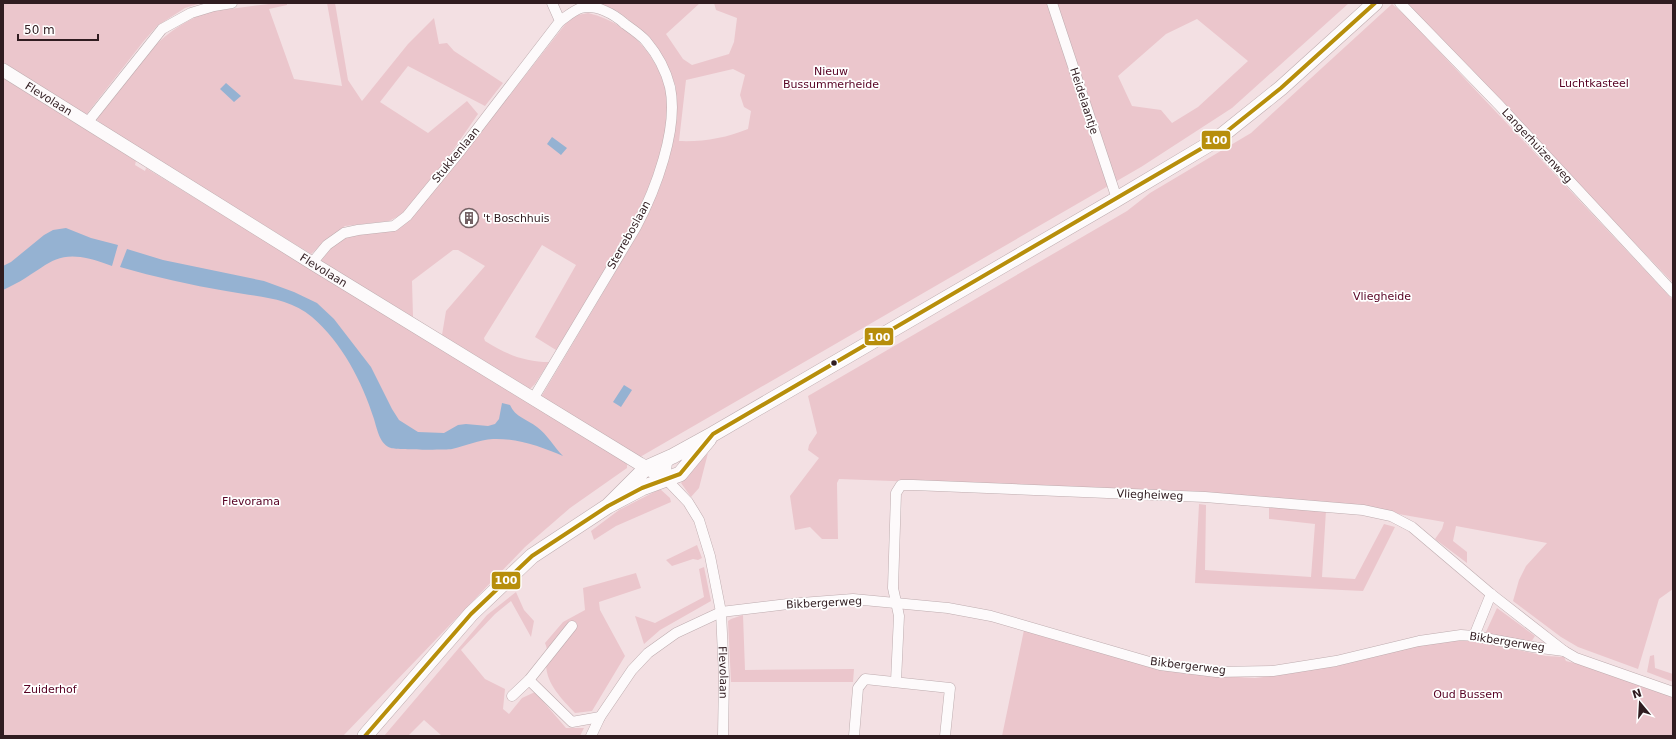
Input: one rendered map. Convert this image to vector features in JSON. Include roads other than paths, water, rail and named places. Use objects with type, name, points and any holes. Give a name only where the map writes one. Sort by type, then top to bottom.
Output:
[{"type":"main road","points":[[608,506],[646,468],[673,456],[713,434],[1216,140],[1281,88],[1375,3]]},
{"type":"main road","points":[[365,736],[488,596],[532,556],[608,506],[642,488],[680,474],[713,434]]},
{"type":"street","points":[[88,123],[162,30],[191,13],[214,6],[232,3]]},
{"type":"street","points":[[552,3],[560,21]]},
{"type":"street","name":"Heidelaantje","points":[[1052,3],[1117,199]]},
{"type":"street","name":"Langerhuizenweg","points":[[1400,3],[1499,105],[1673,292]]},
{"type":"street","name":"Sterreboslaan","points":[[533,399],[636,227],[649,202],[668,144],[672,107],[670,88],[664,69],[646,41],[616,16],[594,8],[580,8],[560,21]]},
{"type":"street","name":"Stukkenlaan","points":[[312,263],[326,245],[344,233],[394,226],[407,216],[461,150],[560,21]]},
{"type":"street","name":"Flevolaan","points":[[3,70],[312,263],[666,479],[688,502],[699,520],[710,556],[721,612],[724,676],[723,736]]},
{"type":"street","points":[[666,479],[667,463],[673,456]]},
{"type":"street","points":[[642,488],[646,468]]},
{"type":"street","name":"Vliegheiweg","points":[[896,604],[893,588],[896,493],[901,485],[1205,497],[1362,510],[1392,516],[1412,526],[1491,594],[1564,651]]},
{"type":"street","points":[[1474,636],[1491,594]]},
{"type":"street","name":"Bikbergerweg","points":[[591,736],[600,718],[632,670],[648,653],[676,633],[721,612],[788,604],[853,599],[948,608],[991,616],[1160,665],[1216,672],[1273,671],[1336,661],[1420,641],[1474,636],[1564,651],[1576,658],[1673,692]]},
{"type":"street","points":[[896,604],[899,616],[896,681]]},
{"type":"street","points":[[512,696],[529,680],[572,626]]},
{"type":"street","points":[[854,736],[858,688],[865,679],[896,681],[950,688],[945,736]]},
{"type":"street","points":[[529,680],[572,722],[600,718]]},
{"type":"water","points":[[226,83],[241,96],[234,102],[220,89]]},
{"type":"water","points":[[552,137],[567,148],[561,155],[547,144]]},
{"type":"water","points":[[66,228],[91,238],[118,245],[112,266],[92,259],[64,257],[43,266],[19,282],[3,290],[3,266],[11,262],[44,235],[53,230]]},
{"type":"water","points":[[127,249],[163,260],[264,281],[294,292],[317,303],[334,319],[371,367],[399,420],[418,432],[444,433],[458,425],[466,424],[488,426],[495,424],[499,419],[502,403],[510,405],[518,415],[541,430],[563,456],[529,444],[502,439],[483,441],[452,449],[422,450],[391,448],[384,444],[380,436],[369,405],[350,364],[333,339],[312,317],[292,305],[271,298],[186,283],[120,267]]},
{"type":"water","points":[[624,385],[632,390],[621,407],[613,402]]},
{"type":"place","name":"'t Boschhuis","points":[[469,218]]},
{"type":"park label","name":"Nieuw Bussummerheide","points":[[831,77]]},
{"type":"park label","name":"Luchtkasteel","points":[[1594,83]]},
{"type":"park label","name":"Vliegheide","points":[[1382,296]]},
{"type":"park label","name":"Flevorama","points":[[251,501]]},
{"type":"park label","name":"Zuiderhof","points":[[50,689]]},
{"type":"park label","name":"Oud Bussem","points":[[1468,694]]}]
